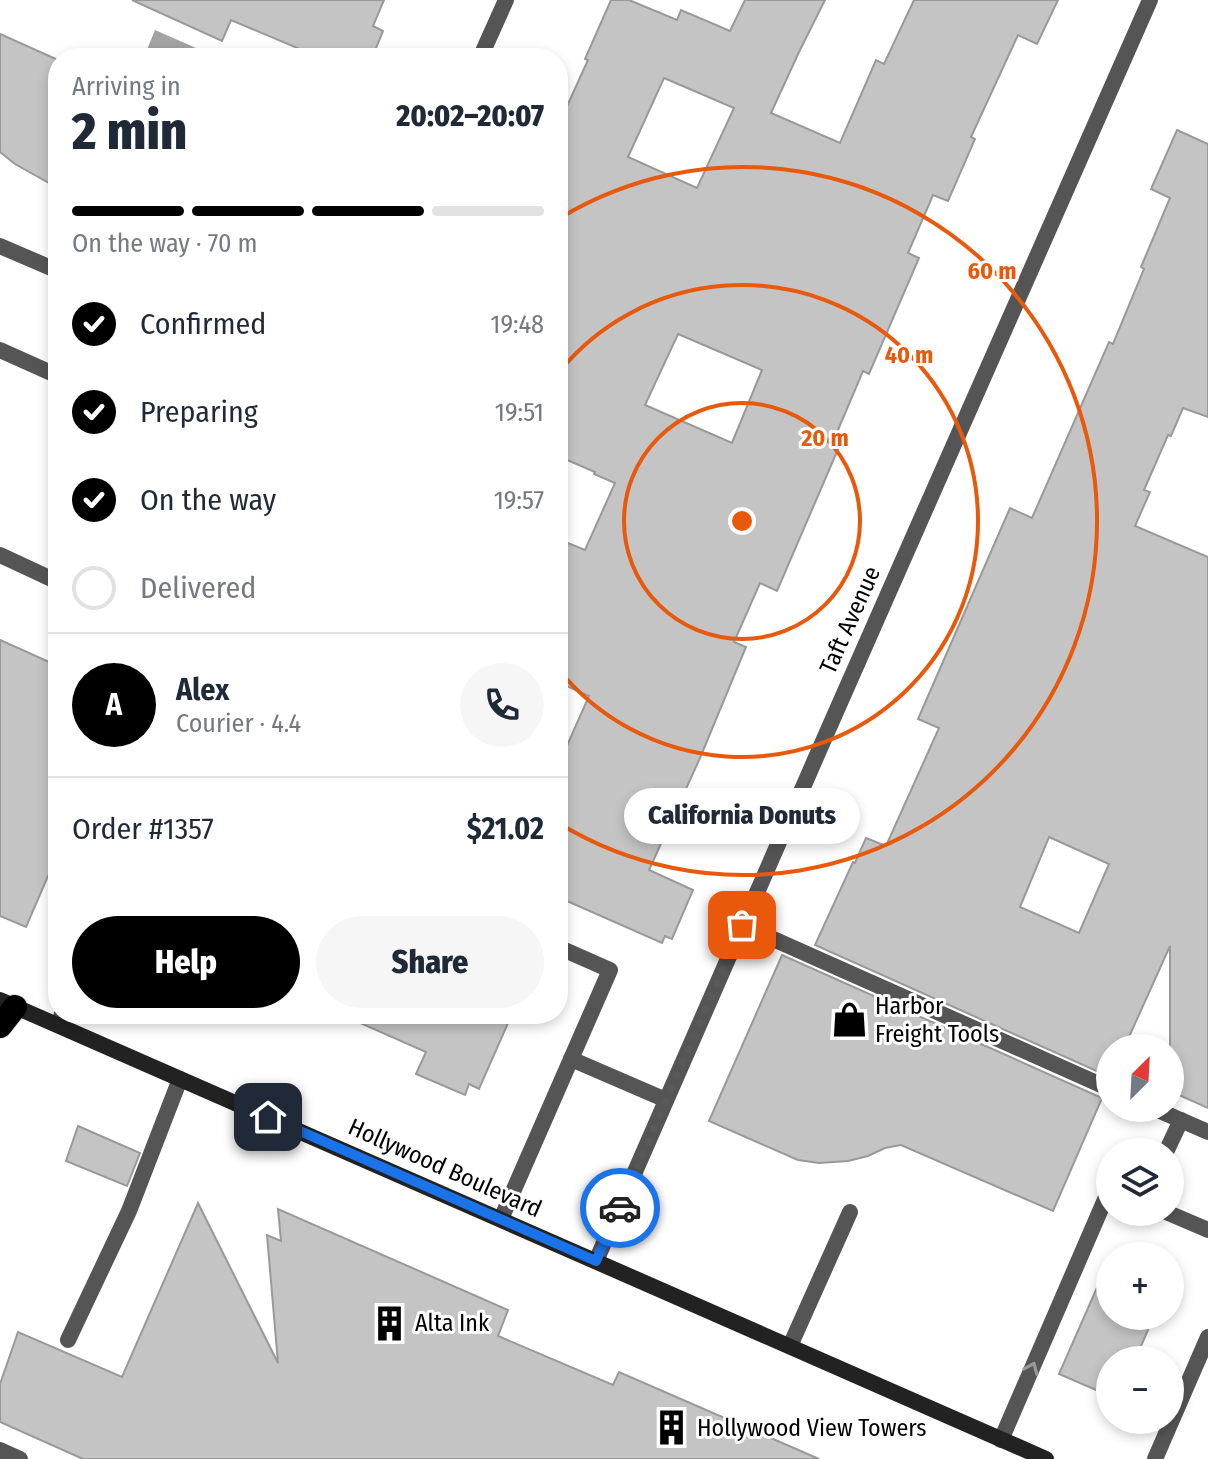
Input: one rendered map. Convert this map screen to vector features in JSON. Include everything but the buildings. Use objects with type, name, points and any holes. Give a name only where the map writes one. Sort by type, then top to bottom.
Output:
[{"type":"highway","points":[[0,1026],[7,1004]]},
{"type":"main road","name":"Hollywood Boulevard","points":[[7,1004],[48,1016]]},
{"type":"main road","name":"Hollywood Boulevard","points":[[68,1024],[180,1079],[1046,1459]]},
{"type":"street","points":[[484,48],[506,0]]},
{"type":"street","name":"Taft Avenue","points":[[596,1261],[1150,0]]},
{"type":"street","points":[[0,246],[48,267]]},
{"type":"street","points":[[0,350],[48,372]]},
{"type":"street","points":[[0,555],[48,577]]},
{"type":"street","points":[[742,925],[1096,1083]]},
{"type":"street","points":[[501,1219],[610,970],[568,951]]},
{"type":"street","points":[[571,1059],[666,1100]]},
{"type":"street","points":[[68,1340],[129,1211],[180,1079]]},
{"type":"street","points":[[1184,1121],[1208,1132]]},
{"type":"street","points":[[790,1346],[850,1212]]},
{"type":"street","points":[[1001,1440],[1096,1220]]},
{"type":"street","points":[[1184,1220],[1208,1230]]},
{"type":"street","points":[[1155,1459],[1208,1337]]},
{"type":"street","points":[[0,1450],[20,1459]]},
{"type":"shaded area","points":[[155,30],[196,48],[148,48]]},
{"type":"way so far","points":[[620,1208],[742,925]]},
{"type":"place","name":"California Donuts","points":[[742,925]]},
{"type":"place","name":"Harbor Freight Tools","points":[[849,1020]]},
{"type":"place","name":"Alta Ink","points":[[389,1323]]},
{"type":"place","name":"Hollywood View Towers","points":[[671,1428]]},
{"type":"route","points":[[268,1117],[596,1261],[620,1208]]}]
